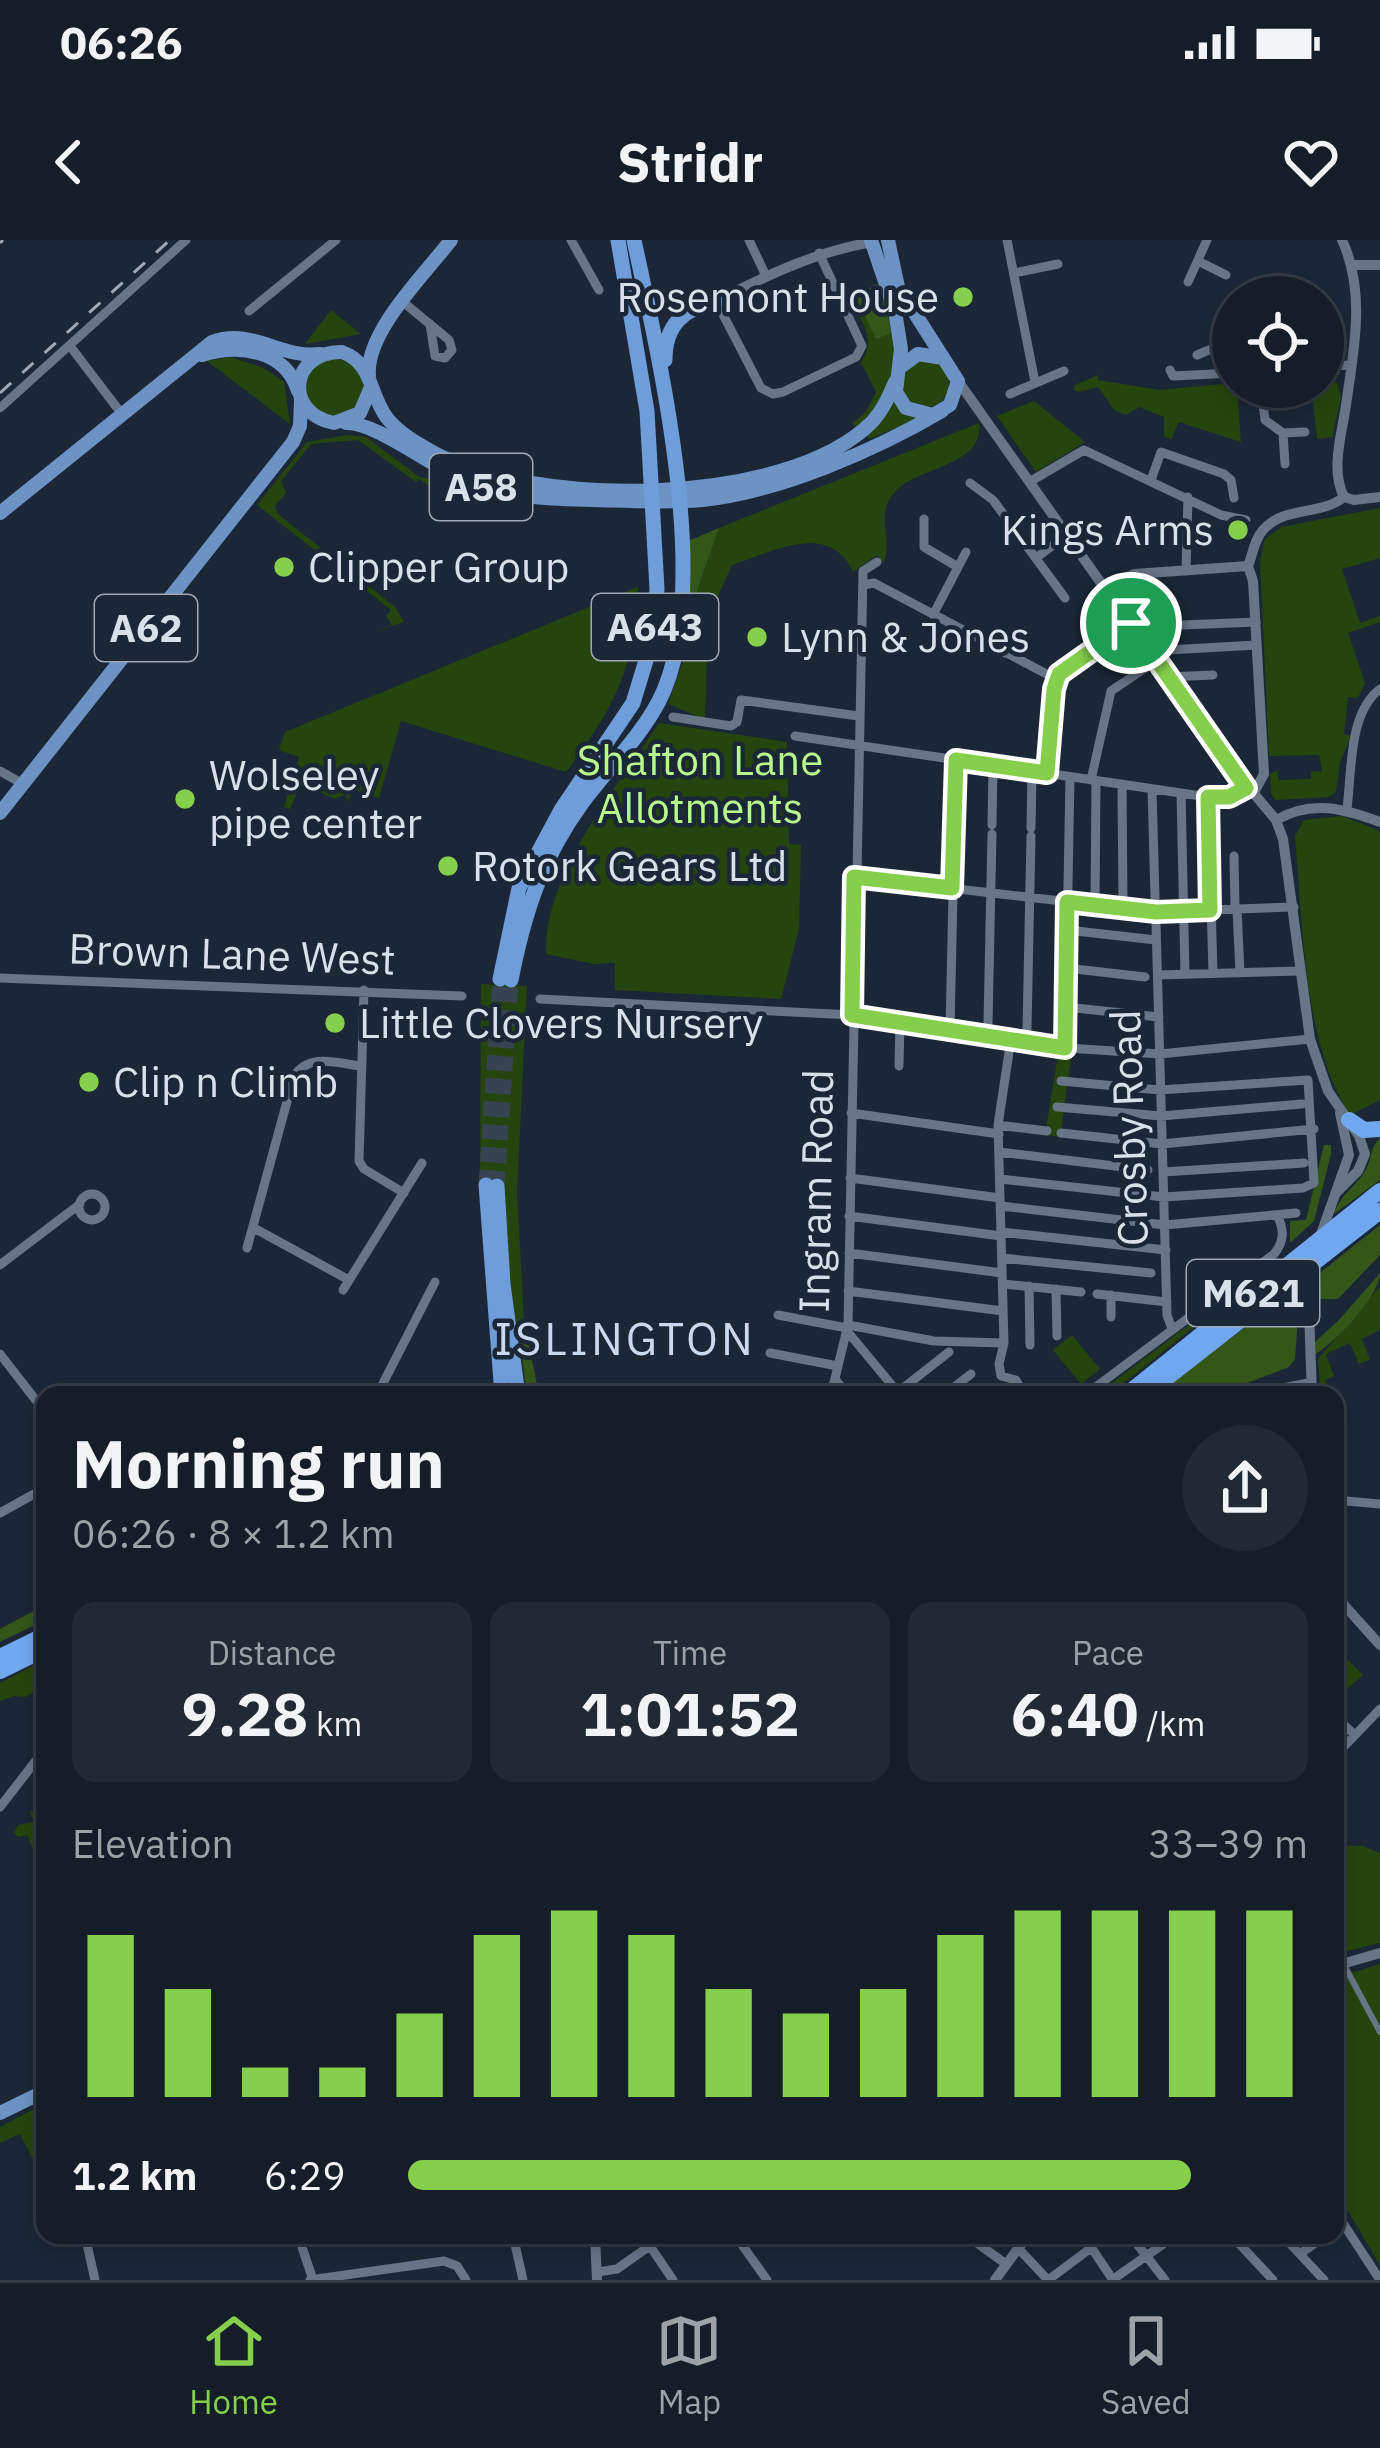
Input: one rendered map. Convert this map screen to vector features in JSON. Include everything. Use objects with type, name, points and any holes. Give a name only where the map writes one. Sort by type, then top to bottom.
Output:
[{"type":"highway","name":"A643","points":[[615,240],[646,411],[657,589],[654,634],[633,703],[561,810],[519,888],[506,980],[540,874],[580,805],[656,708],[671,672],[683,614],[669,429],[634,240]]},
{"type":"highway","points":[[669,429],[665,352],[669,334],[686,311],[716,301]]},
{"type":"highway","points":[[1344,1114],[1364,1130],[1380,1131]]},
{"type":"highway","points":[[1364,1147],[1380,1131]]},
{"type":"highway","points":[[501,1386],[492,1186],[517,1386]]},
{"type":"highway","name":"M621","points":[[1137,1386],[1380,1191]]},
{"type":"highway","name":"M621","points":[[1156,1386],[1380,1211]]},
{"type":"highway","points":[[492,1386],[496,1342]]},
{"type":"highway","points":[[0,1657],[36,1639]]},
{"type":"highway","points":[[0,1671],[36,1653]]},
{"type":"main road","points":[[338,423],[360,413],[370,382],[370,352],[381,330],[452,240]]},
{"type":"main road","points":[[0,513],[212,342],[237,336],[261,340],[291,354],[329,353],[359,361],[382,411],[398,430],[461,466],[548,487],[636,495],[762,488],[914,428],[946,408],[958,381],[898,287],[877,241]]},
{"type":"main road","points":[[877,241],[901,349],[900,401],[914,413],[933,415],[946,408]]},
{"type":"main road","points":[[301,398],[302,374],[308,364],[366,341],[381,330]]},
{"type":"main road","name":"A58","points":[[191,358],[228,348],[254,352],[282,365],[318,419],[369,426],[430,465],[482,488],[545,499],[636,495]]},
{"type":"main road","points":[[701,494],[787,468],[842,444],[874,420],[897,375],[918,354],[945,359]]},
{"type":"main road","name":"A62","points":[[0,813],[293,442],[300,426],[301,398]]},
{"type":"main road","name":"A62","points":[[293,442],[314,429],[338,423]]},
{"type":"main road","points":[[0,2113],[36,2095]]},
{"type":"street","points":[[0,408],[186,240]]},
{"type":"street","points":[[249,310],[336,240]]},
{"type":"street","points":[[571,240],[599,290]]},
{"type":"street","points":[[749,240],[766,276]]},
{"type":"street","points":[[1007,240],[1036,382]]},
{"type":"street","points":[[1189,282],[1208,240]]},
{"type":"street","points":[[1342,240],[1354,266],[1358,297],[1338,452],[1339,487],[1344,497],[1354,500],[1380,497]]},
{"type":"street","points":[[819,253],[862,346],[856,356],[783,392],[766,393],[716,301],[819,253],[877,241]]},
{"type":"street","points":[[1200,262],[1226,275]]},
{"type":"street","points":[[1014,273],[1058,264]]},
{"type":"street","points":[[1354,266],[1380,265]]},
{"type":"street","points":[[403,302],[430,324]]},
{"type":"street","points":[[70,346],[121,413]]},
{"type":"street","points":[[1197,355],[1212,349]]},
{"type":"street","points":[[1344,365],[1350,365]]},
{"type":"street","points":[[1171,370],[1173,376],[1212,374]]},
{"type":"street","points":[[1010,394],[1064,371]]},
{"type":"street","points":[[958,381],[1249,791],[1276,820],[1287,853],[1310,1039],[1322,1078],[1364,1147],[1363,1165],[1335,1194]]},
{"type":"street","points":[[946,408],[975,405]]},
{"type":"street","points":[[1264,408],[1265,420],[1283,434],[1305,432]]},
{"type":"street","points":[[1283,434],[1285,464]]},
{"type":"street","points":[[1150,481],[1162,447],[1224,474],[1231,480],[1234,498]]},
{"type":"street","points":[[1031,482],[1084,450],[1221,515],[1246,520]]},
{"type":"street","points":[[970,483],[993,500],[1065,598]]},
{"type":"street","points":[[1186,571],[1188,497]]},
{"type":"street","points":[[795,736],[1208,797],[1249,791],[1264,774],[1253,581],[1248,566],[1258,537],[1271,521],[1332,506],[1344,497]]},
{"type":"street","points":[[986,513],[993,500]]},
{"type":"street","points":[[924,519],[924,548],[958,567]]},
{"type":"street","points":[[1036,557],[1068,534]]},
{"type":"street","points":[[933,615],[966,552]]},
{"type":"street","name":"Ingram Road","points":[[833,1386],[847,1328],[863,572],[877,562]]},
{"type":"street","points":[[1106,588],[1134,574],[1248,566]]},
{"type":"street","points":[[863,585],[874,583],[1056,680]]},
{"type":"street","points":[[1047,773],[1056,680],[1064,668],[1132,625],[1256,622]]},
{"type":"street","points":[[1005,653],[1016,632]]},
{"type":"street","points":[[1095,905],[1094,780],[1108,697],[1153,656],[1257,645]]},
{"type":"street","points":[[1168,677],[1213,674]]},
{"type":"street","points":[[1347,808],[1348,766],[1362,709],[1380,689]]},
{"type":"street","points":[[673,717],[731,726],[738,718],[741,700],[859,716]]},
{"type":"street","points":[[950,1029],[956,760]]},
{"type":"street","points":[[988,1023],[994,765]]},
{"type":"street","points":[[0,771],[23,784]]},
{"type":"street","points":[[1027,1029],[1031,771]]},
{"type":"street","points":[[1065,1048],[1070,777]]},
{"type":"street","points":[[1122,784],[1123,908]]},
{"type":"street","points":[[1152,789],[1156,898]]},
{"type":"street","points":[[1181,793],[1185,974]]},
{"type":"street","points":[[1208,797],[1213,973]]},
{"type":"street","points":[[1276,820],[1297,812],[1347,808],[1380,823]]},
{"type":"street","points":[[1234,856],[1240,973]]},
{"type":"street","points":[[854,877],[1123,908],[1294,907]]},
{"type":"street","name":"Crosby Road","points":[[1156,925],[1167,1302],[1172,1329]]},
{"type":"street","points":[[1067,930],[1156,940]]},
{"type":"street","points":[[1066,968],[1145,977]]},
{"type":"street","points":[[1158,975],[1301,971]]},
{"type":"street","name":"Brown Lane West","points":[[0,978],[462,996]]},
{"type":"street","points":[[364,990],[359,1161],[364,1169],[404,1192]]},
{"type":"street","points":[[540,999],[852,1015],[1065,1048],[1160,1054],[1310,1039]]},
{"type":"street","points":[[1066,1006],[1159,1017]]},
{"type":"street","points":[[899,1066],[904,1043],[900,1022]]},
{"type":"street","points":[[1001,1386],[999,1129],[1011,1039]]},
{"type":"street","points":[[248,1248],[299,1068],[317,1060],[361,1066]]},
{"type":"street","points":[[1000,1179],[1164,1197],[1303,1188],[1315,1183],[1308,1080],[1160,1090],[1061,1081]]},
{"type":"street","points":[[1057,1107],[1161,1117],[1302,1104]]},
{"type":"street","points":[[851,1113],[1047,1131]]},
{"type":"street","points":[[1344,1114],[1347,1167]]},
{"type":"street","points":[[1061,1133],[1162,1144],[1314,1129]]},
{"type":"street","points":[[1311,1386],[1311,1293],[1324,1224],[1347,1167],[1364,1147]]},
{"type":"street","points":[[999,1152],[1148,1170]]},
{"type":"street","points":[[254,1228],[346,1285],[422,1163]]},
{"type":"street","points":[[1163,1172],[1304,1163]]},
{"type":"street","points":[[850,1178],[1165,1225],[1296,1213]]},
{"type":"street","points":[[0,1265],[80,1204]]},
{"type":"street","points":[[1097,1386],[1274,1254],[1283,1229],[1276,1214]]},
{"type":"street","points":[[849,1216],[1166,1250]]},
{"type":"street","points":[[849,1253],[1081,1292]]},
{"type":"street","points":[[1002,1258],[1150,1274]]},
{"type":"street","points":[[381,1386],[435,1282]]},
{"type":"street","points":[[1029,1286],[1030,1345]]},
{"type":"street","points":[[1056,1289],[1057,1336]]},
{"type":"street","points":[[848,1292],[1004,1311]]},
{"type":"street","points":[[1097,1294],[1167,1302]]},
{"type":"street","points":[[1111,1295],[1111,1317]]},
{"type":"street","points":[[778,1315],[1003,1348]]},
{"type":"street","points":[[847,1328],[893,1386]]},
{"type":"street","points":[[909,1386],[949,1352]]},
{"type":"street","points":[[770,1353],[838,1366]]},
{"type":"street","points":[[0,1354],[36,1400]]},
{"type":"street","points":[[956,1386],[971,1374]]},
{"type":"street","points":[[1001,1376],[1016,1380],[1019,1386]]},
{"type":"street","points":[[835,1379],[841,1386]]},
{"type":"street","points":[[0,1514],[36,1493]]},
{"type":"street","points":[[1344,1501],[1380,1504]]},
{"type":"street","points":[[1344,1605],[1380,1645]]},
{"type":"street","points":[[1344,1746],[1380,1709]]},
{"type":"street","points":[[1344,1725],[1355,1735]]},
{"type":"street","points":[[0,1807],[36,1761]]},
{"type":"street","points":[[1344,1963],[1380,1953]]},
{"type":"street","points":[[1344,1972],[1380,2032]]},
{"type":"street","points":[[1344,2234],[1380,2280]]},
{"type":"street","points":[[87,2244],[95,2280]]},
{"type":"street","points":[[301,2244],[311,2280],[359,2277],[444,2261],[457,2266],[466,2280]]},
{"type":"street","points":[[514,2244],[523,2280]]},
{"type":"street","points":[[595,2244],[597,2276],[617,2270],[653,2244]]},
{"type":"street","points":[[741,2244],[767,2280]]},
{"type":"street","points":[[978,2244],[1006,2264]]},
{"type":"street","points":[[995,2280],[1021,2244]]},
{"type":"street","points":[[1089,2244],[1112,2280],[1163,2244]]},
{"type":"street","points":[[1135,2244],[1165,2280]]},
{"type":"street","points":[[1239,2244],[1273,2280]]},
{"type":"street","points":[[1291,2244],[1324,2280]]},
{"type":"street","points":[[1300,2254],[1314,2244]]},
{"type":"street","points":[[650,2246],[673,2280]]},
{"type":"street","points":[[1018,2248],[1048,2280],[1091,2248]]},
{"type":"green space","points":[[877,284],[891,333],[876,339],[855,296]]},
{"type":"green space","points":[[855,296],[876,338],[891,333],[896,358],[888,385],[856,428],[852,423],[865,413],[876,392],[861,362],[868,338],[849,299]]},
{"type":"green space","points":[[331,310],[361,334],[305,344]]},
{"type":"green space","points":[[230,357],[264,368],[284,382],[290,424],[207,361]]},
{"type":"green space","points":[[335,359],[355,368],[364,388],[355,408],[335,417],[315,408],[306,388],[315,368]]},
{"type":"green space","points":[[926,361],[942,368],[949,384],[942,400],[926,407],[910,400],[903,384],[910,368]]},
{"type":"green space","points":[[1098,375],[1098,380],[1159,390],[1212,385],[1212,408],[1239,408],[1241,442],[1179,422],[1171,439],[1164,436],[1164,417],[1139,407],[1126,415],[1114,410],[1098,387],[1079,392],[1075,385]]},
{"type":"green space","points":[[895,398],[917,419],[869,439],[865,434]]},
{"type":"green space","points":[[1034,401],[1085,442],[1036,472],[997,416]]},
{"type":"green space","points":[[1314,408],[1339,408],[1332,437],[1317,439]]},
{"type":"green space","points":[[979,423],[972,448],[906,483],[889,500],[883,563],[877,555],[853,572],[830,547],[799,544],[732,565],[708,618],[705,719],[668,704],[682,664],[693,603],[719,528]]},
{"type":"green space","points":[[366,437],[418,476],[452,486],[458,497],[454,515],[443,519],[454,501],[452,489],[416,482],[358,440],[311,444],[281,481],[286,493],[275,506],[278,514],[395,607],[404,622],[373,632],[392,625],[386,616],[391,610],[257,505],[307,442]]},
{"type":"green space","points":[[1380,508],[1380,558],[1342,569],[1360,623],[1380,616],[1380,622],[1348,633],[1365,683],[1358,698],[1348,697],[1344,734],[1351,736],[1340,762],[1336,792],[1329,797],[1275,800],[1270,774],[1277,770],[1279,780],[1311,779],[1311,772],[1322,771],[1319,755],[1269,756],[1260,560],[1265,539],[1281,527]]},
{"type":"green space","points":[[719,528],[693,603],[689,603],[686,542]]},
{"type":"green space","points":[[638,587],[632,642],[619,686],[566,772],[401,721],[379,798],[353,790],[347,802],[346,794],[335,799],[301,784],[290,809],[284,807],[299,757],[279,750],[285,732]]},
{"type":"green space","name":"Shafton Lane Allotments","points":[[659,723],[787,742],[789,844],[801,845],[799,929],[781,999],[615,990],[615,963],[594,964],[546,954],[549,923],[570,862]]},
{"type":"green space","points":[[1342,816],[1380,831],[1380,1100],[1350,1115],[1334,1086],[1314,1018],[1295,836],[1304,820]]},
{"type":"green space","points":[[481,984],[527,986],[517,1192],[524,1320],[519,1322],[526,1386],[508,1268],[504,1187],[481,1183]]},
{"type":"green space","points":[[1059,1049],[1072,1051],[1060,1137],[1045,1135]]},
{"type":"green space","points":[[1380,1138],[1380,1180],[1334,1214],[1365,1172]]},
{"type":"green space","points":[[1324,1145],[1331,1145],[1331,1154],[1314,1221],[1290,1243],[1290,1221],[1306,1220]]},
{"type":"green space","points":[[1380,1225],[1380,1255],[1338,1299],[1319,1299],[1321,1272]]},
{"type":"green space","points":[[1380,1273],[1354,1318],[1314,1355],[1314,1343]]},
{"type":"green space","points":[[1380,1286],[1380,1330],[1362,1339],[1370,1360],[1359,1364],[1350,1343],[1326,1354],[1334,1376],[1325,1380],[1328,1386],[1320,1386],[1318,1359]]},
{"type":"green space","points":[[1300,1287],[1295,1359],[1289,1367],[1239,1386],[1166,1386]]},
{"type":"green space","points":[[1227,1296],[1120,1386],[1108,1386]]},
{"type":"green space","points":[[524,1320],[537,1386],[526,1386],[519,1321]]},
{"type":"green space","points":[[1072,1335],[1100,1369],[1081,1384],[1053,1350]]},
{"type":"green space","points":[[36,1610],[36,1624],[0,1642],[0,1629]]},
{"type":"green space","points":[[1344,1656],[1363,1675],[1348,1688],[1344,1685]]},
{"type":"green space","points":[[36,1664],[36,1691],[25,1697],[0,1701],[0,1683]]},
{"type":"green space","points":[[36,1810],[36,1856],[27,1835],[14,1833],[18,1825],[34,1822],[30,1812]]},
{"type":"green space","points":[[1344,1845],[1380,1853],[1380,1943],[1344,1952]]},
{"type":"green space","points":[[1380,1964],[1380,2265],[1344,2204],[1344,1975]]},
{"type":"green space","points":[[36,2111],[36,2165],[20,2134],[0,2143],[0,2127]]},
{"type":"tunnel","points":[[486,1185],[500,979]]},
{"type":"tunnel","points":[[497,1186],[511,980]]},
{"type":"railway","points":[[0,243],[3,240]]},
{"type":"railway","points":[[0,393],[170,240]]},
{"type":"place","name":"Rosemont House","points":[[963,297]]},
{"type":"place","name":"Kings Arms","points":[[1238,530]]},
{"type":"place","name":"Clipper Group","points":[[284,567]]},
{"type":"place","name":"Lynn & Jones","points":[[757,637]]},
{"type":"place","name":"Wolseley pipe center","points":[[185,799]]},
{"type":"place","name":"Rotork Gears Ltd","points":[[448,866]]},
{"type":"place","name":"Little Clovers Nursery","points":[[335,1023]]},
{"type":"place","name":"Clip n Climb","points":[[89,1082]]},
{"type":"district","name":"ISLINGTON","points":[[625,1339]]},
{"type":"route","points":[[1131,623],[1246,788],[1229,797],[1208,797],[1210,910],[1156,912],[1067,902],[1065,1048],[852,1015],[854,877],[952,888],[956,760],[1047,773],[1059,674],[1131,623]]}]
